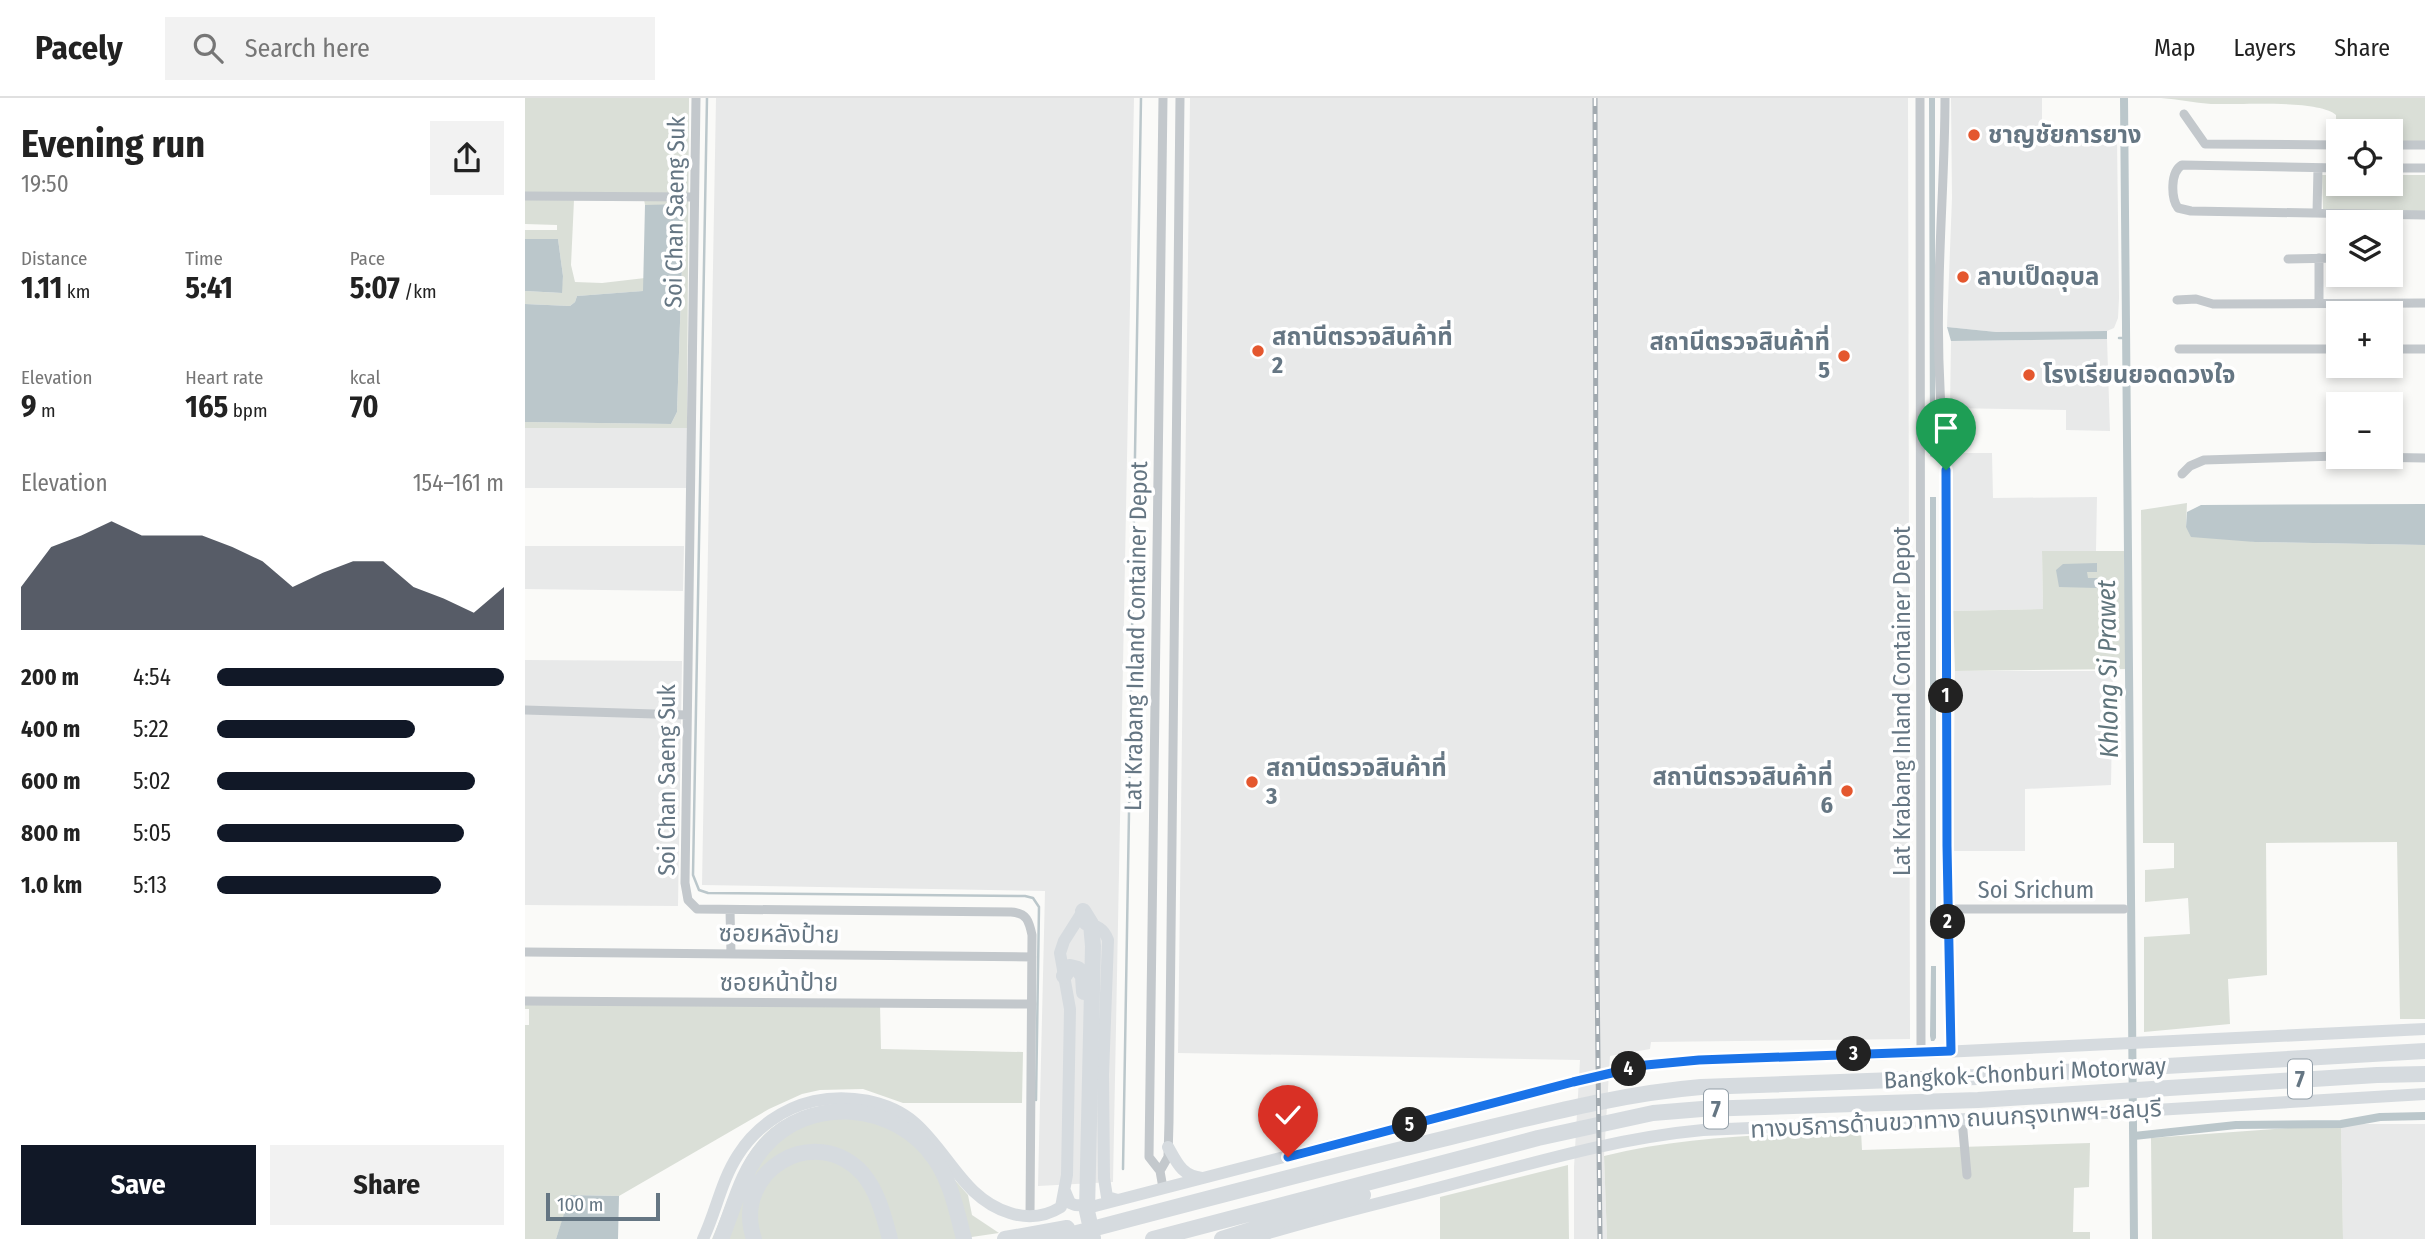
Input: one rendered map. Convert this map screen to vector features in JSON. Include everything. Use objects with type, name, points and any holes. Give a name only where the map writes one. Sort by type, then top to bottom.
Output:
[{"type":"highway","points":[[1087,918],[1093,946],[1087,1211],[1094,1239]]},
{"type":"highway","points":[[1064,976],[1070,967],[1078,969],[1083,976],[1084,987],[1077,1221],[1073,1239]]},
{"type":"highway","name":"Bangkok-Chonburi Motorway","points":[[1054,1239],[1333,1166],[1650,1091],[1898,1081],[2425,1051]]},
{"type":"highway","name":"Bangkok-Chonburi Motorway","points":[[1153,1239],[1538,1138],[1653,1113],[2085,1093],[2377,1074],[2425,1074]]},
{"type":"highway","points":[[721,1239],[747,1174],[770,1141],[785,1128],[806,1118],[831,1112],[853,1111],[880,1117],[903,1127],[928,1149],[941,1168],[964,1239]]},
{"type":"highway","points":[[754,1239],[750,1225],[751,1206],[760,1180],[782,1160],[793,1155],[814,1152],[835,1156],[861,1172],[876,1196],[890,1239]]},
{"type":"highway","points":[[1222,1239],[1422,1178],[1488,1152]]},
{"type":"highway","points":[[1005,1239],[1070,1228],[1333,1166]]},
{"type":"highway","points":[[1185,1239],[1213,1223]]},
{"type":"main road","points":[[703,1239],[727,1176],[751,1138],[781,1114],[805,1104],[831,1098],[871,1102],[906,1117],[926,1135],[977,1195],[1003,1211],[1030,1217],[1052,1213],[1061,1207],[1067,1175],[1070,1009],[1060,953],[1073,926],[1087,918],[1105,932],[1108,940],[1103,1074],[1105,1190],[1109,1198],[1122,1200]]},
{"type":"main road","points":[[1065,1191],[1069,1203],[1095,1206],[1646,1065],[1699,1060],[1921,1053],[2425,1028]]},
{"type":"main road","name":"ทางบริการด้านขวาทาง ถนนกรุงเทพฯ-ชลบุรี","points":[[1249,1239],[1371,1204],[1611,1142],[1655,1134],[1830,1125],[1962,1125],[2088,1114],[2425,1094]]},
{"type":"main road","points":[[1168,1147],[1182,1170],[1194,1177],[1207,1178]]},
{"type":"street","name":"Soi Chan Saeng Suk","points":[[695,98],[685,883],[688,900],[697,909],[1017,912],[1024,915],[1030,923],[1032,957],[1030,1217]]},
{"type":"street","name":"Lat Krabang Inland Container Depot","points":[[1163,98],[1149,1157],[1160,1171],[1163,1188]]},
{"type":"street","name":"Lat Krabang Inland Container Depot","points":[[1160,1171],[1168,1157],[1180,98]]},
{"type":"street","name":"Lat Krabang Inland Container Depot","points":[[1920,98],[1921,1053]]},
{"type":"street","name":"Lat Krabang Inland Container Depot","points":[[1945,98],[1945,171],[1938,302],[1940,412],[1946,470],[1951,1051]]},
{"type":"street","points":[[2184,114],[2205,144],[2326,145]]},
{"type":"street","points":[[2403,145],[2425,145]]},
{"type":"street","points":[[2326,168],[2182,165],[2174,175],[2174,203],[2185,211],[2425,215]]},
{"type":"street","points":[[2317,213],[2318,168]]},
{"type":"street","points":[[2403,168],[2425,168]]},
{"type":"street","points":[[525,196],[694,197]]},
{"type":"street","points":[[2288,258],[2326,258]]},
{"type":"street","points":[[2319,258],[2319,303]]},
{"type":"street","points":[[2176,300],[2196,299],[2213,304],[2425,303]]},
{"type":"street","points":[[2179,349],[2326,349]]},
{"type":"street","points":[[2403,349],[2425,349]]},
{"type":"street","points":[[2182,474],[2190,466],[2204,460],[2326,456]]},
{"type":"street","points":[[2403,458],[2425,458]]},
{"type":"street","points":[[525,710],[687,715]]},
{"type":"street","points":[[1154,764],[1173,763]]},
{"type":"street","name":"Soi Srichum","points":[[1948,909],[2124,909]]},
{"type":"street","points":[[730,910],[731,953]]},
{"type":"street","points":[[1151,935],[1171,935]]},
{"type":"street","name":"ซอยหลังป้าย","points":[[525,952],[1032,957]]},
{"type":"street","name":"ซอยหน้าป้าย","points":[[525,1000],[1032,1003]]},
{"type":"street","points":[[1962,1125],[1967,1175]]},
{"type":"shaded area","points":[[525,98],[689,98],[687,428],[525,428],[525,422],[671,424],[677,412],[684,205],[645,205],[644,199],[574,200],[571,265],[575,282],[602,283],[645,278],[644,291],[577,296],[570,306],[525,304],[525,291],[561,293],[563,276],[558,239],[525,239],[525,230],[557,230],[557,225],[525,224]]},
{"type":"shaded area","points":[[716,98],[1134,98],[1113,1182],[1038,1186],[1045,891],[702,885]]},
{"type":"shaded area","points":[[1190,98],[1908,98],[1910,1039],[1651,1042],[1650,1049],[1610,1056],[1604,1156],[1607,1239],[1574,1239],[1574,1167],[1580,1060],[1178,1053]]},
{"type":"shaded area","points":[[1929,98],[1935,98],[1935,459],[1930,456]]},
{"type":"shaded area","points":[[1951,98],[2042,98],[2042,140],[2117,139],[2119,298],[2118,318],[2114,328],[2107,331],[1996,332],[1947,327],[1952,198]]},
{"type":"shaded area","points":[[2161,98],[2425,98],[2425,141],[2403,141],[2403,119],[2336,119],[2336,115],[2327,110],[2296,105],[2211,104]]},
{"type":"shaded area","points":[[2322,175],[2326,175],[2326,196],[2403,196],[2403,175],[2425,175],[2425,212],[2323,209]]},
{"type":"shaded area","points":[[684,204],[677,412],[671,424],[525,422],[525,304],[570,306],[577,296],[643,291],[645,205]]},
{"type":"shaded area","points":[[525,239],[558,239],[563,276],[562,293],[525,291]]},
{"type":"shaded area","points":[[1947,327],[1996,332],[2107,331],[2107,339],[1951,341]]},
{"type":"shaded area","name":"โรงเรียนยอดดวงใจ","points":[[2107,339],[2110,431],[2066,430],[2066,410],[1950,408],[1951,341]]},
{"type":"shaded area","points":[[525,428],[687,428],[688,488],[525,488]]},
{"type":"shaded area","points":[[1950,453],[1992,453],[1993,498],[2097,497],[2096,551],[2042,552],[2043,609],[1953,611]]},
{"type":"shaded area","points":[[1930,497],[1936,497],[1935,925],[1930,921]]},
{"type":"shaded area","points":[[2187,503],[2186,527],[2255,542],[2425,545],[2425,1019],[2400,1019],[2397,842],[2266,843],[2267,975],[2228,979],[2230,1024],[2144,1032],[2144,937],[2190,934],[2188,898],[2145,902],[2145,870],[2174,868],[2174,843],[2143,843],[2141,510]]},
{"type":"shaded area","points":[[2425,504],[2425,545],[2255,542],[2191,537],[2186,527],[2187,512],[2201,505]]},
{"type":"shaded area","points":[[525,546],[684,546],[683,591],[525,589]]},
{"type":"shaded area","points":[[2042,551],[2124,551],[2127,669],[1955,671],[1953,611],[2043,609]]},
{"type":"shaded area","points":[[2097,563],[2097,572],[2087,572],[2088,578],[2097,578],[2097,588],[2059,587],[2056,570],[2063,564]]},
{"type":"shaded area","points":[[525,660],[682,661],[678,906],[525,905]]},
{"type":"shaded area","points":[[1955,671],[2113,671],[2111,785],[2025,789],[2025,851],[1953,851]]},
{"type":"shaded area","points":[[1931,966],[1936,966],[1934,1041],[1931,1041],[1930,1036]]},
{"type":"shaded area","points":[[525,1001],[880,1004],[881,1049],[1023,1052],[1022,1103],[903,1103],[863,1089],[820,1090],[802,1094],[769,1109],[619,1196],[571,1195],[556,1239],[525,1239],[525,1025],[529,1025],[529,1009],[525,1009]]},
{"type":"shaded area","points":[[826,1105],[866,1105],[954,1179],[968,1195],[972,1215],[999,1233],[958,1239],[712,1239],[739,1172],[762,1137],[778,1124],[799,1113]]},
{"type":"shaded area","points":[[2341,1124],[2425,1124],[2425,1239],[2343,1239]]},
{"type":"shaded area","points":[[2341,1124],[2343,1239],[2152,1239],[2151,1138]]},
{"type":"shaded area","points":[[1861,1131],[1862,1150],[2090,1143],[2089,1187],[2074,1188],[2073,1232],[2090,1232],[2090,1239],[1607,1239],[1604,1156],[1700,1140]]},
{"type":"shaded area","points":[[1568,1165],[1569,1239],[1440,1239],[1440,1197]]},
{"type":"shaded area","points":[[570,1195],[619,1196],[618,1239],[556,1239]]},
{"type":"waterway","points":[[707,98],[693,875],[699,890],[708,893],[1033,898],[1039,907],[1036,1100]]},
{"type":"waterway","points":[[1123,1169],[1141,98]]},
{"type":"waterway","name":"Khlong Si Prawet","points":[[2124,98],[2134,1239]]},
{"type":"waterway","name":"Khlong Si Prawet","points":[[2119,338],[2127,338]]},
{"type":"waterway","points":[[2134,1136],[2236,1125],[2341,1124],[2380,1117],[2425,1116]]},
{"type":"railway","points":[[1595,98],[1600,1239]]},
{"type":"place","name":"ชาญชัยการยาง","points":[[1974,135]]},
{"type":"place","name":"ลาบเป็ดอุบล","points":[[1963,277]]},
{"type":"place","name":"สถานีตรวจสินค้าที่ 2","points":[[1258,351]]},
{"type":"place","name":"สถานีตรวจสินค้าที่ 5","points":[[1844,356]]},
{"type":"place","name":"โรงเรียนยอดดวงใจ","points":[[2029,375]]},
{"type":"place","name":"สถานีตรวจสินค้าที่ 3","points":[[1252,782]]},
{"type":"place","name":"สถานีตรวจสินค้าที่ 6","points":[[1847,791]]},
{"type":"route","points":[[1288,1157],[1646,1065],[1699,1060],[1951,1051],[1947,846],[1946,470]]}]
